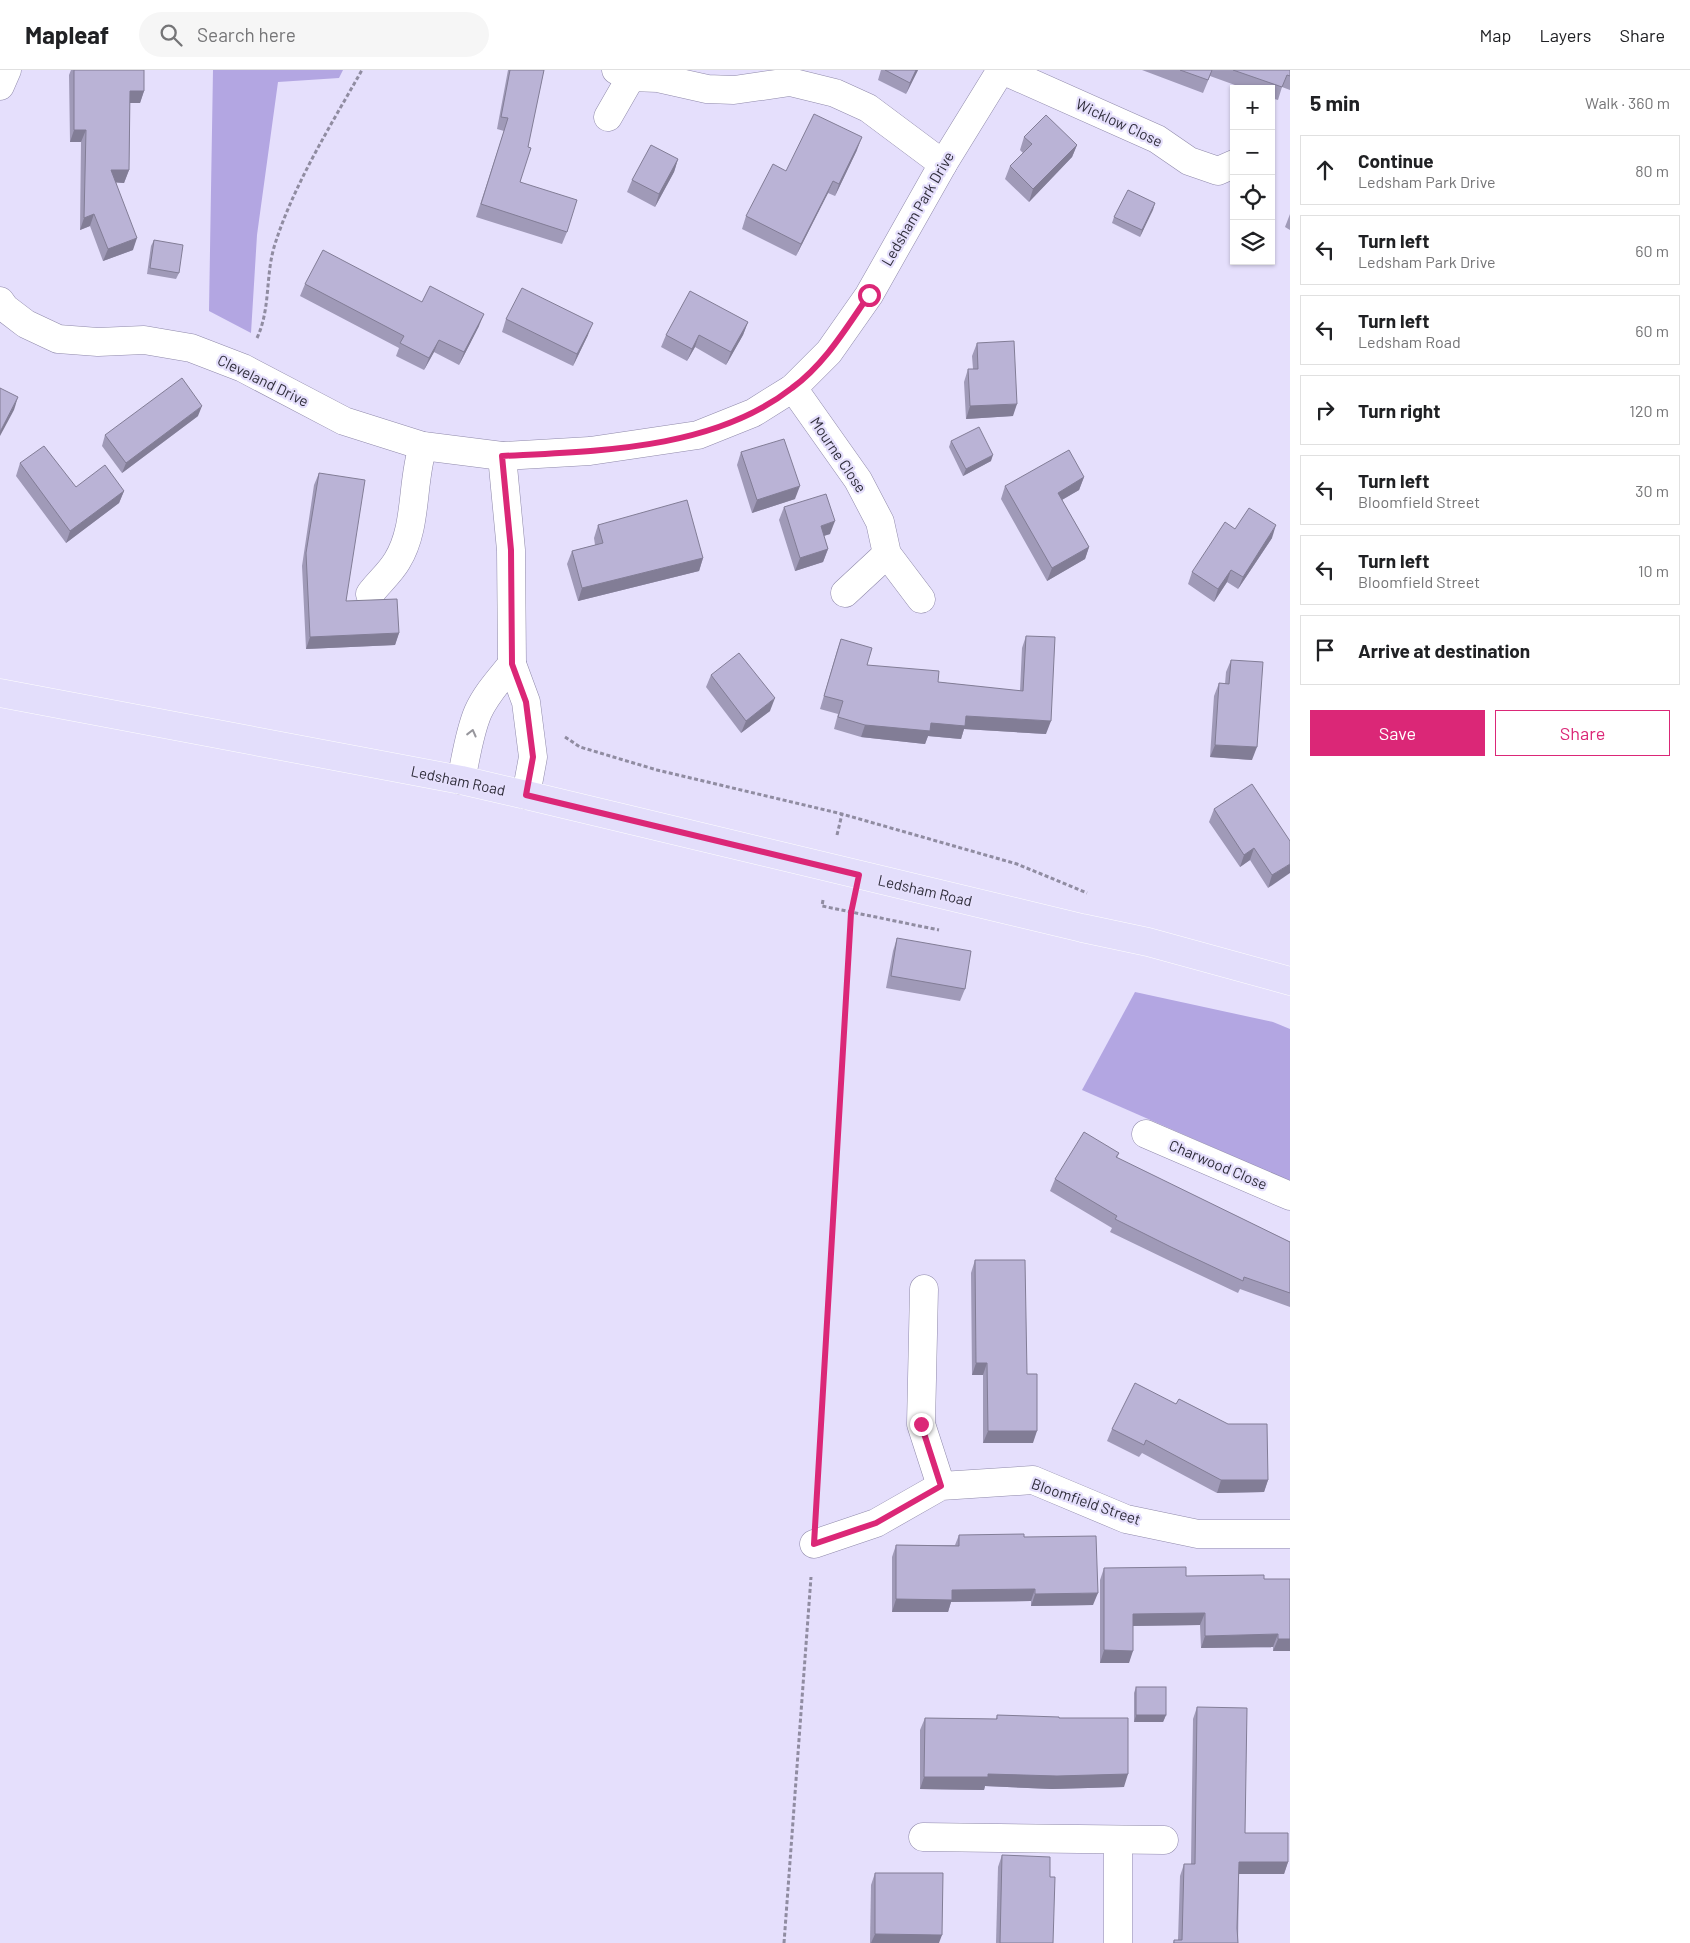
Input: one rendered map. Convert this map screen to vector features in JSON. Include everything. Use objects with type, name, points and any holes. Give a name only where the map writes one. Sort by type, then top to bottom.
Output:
[{"type":"main road","name":"Ledsham Road","points":[[0,693],[461,780],[1148,942],[1290,980]]},
{"type":"street","points":[[0,86],[6,70]]},
{"type":"street","name":"Wicklow Close","points":[[1002,70],[1157,139],[1189,161],[1218,171],[1230,166]]},
{"type":"street","name":"Ledsham Park Drive","points":[[502,456],[590,451],[698,435],[753,413],[793,388],[829,352],[869,295],[943,164],[1002,70]]},
{"type":"street","points":[[608,117],[623,74],[658,78],[707,89],[734,90],[790,82],[835,94],[868,108],[943,164]]},
{"type":"street","name":"Cleveland Drive","points":[[2,307],[26,324],[58,339],[98,342],[144,340],[191,348],[243,368],[344,421],[423,446],[502,456]]},
{"type":"street","name":"Mourne Close","points":[[793,388],[858,480],[880,522],[887,554],[921,599]]},
{"type":"street","points":[[370,594],[397,561],[410,529],[417,464],[423,446]]},
{"type":"street","points":[[502,456],[511,550],[512,664],[526,702],[533,757],[526,795]]},
{"type":"street","points":[[845,593],[887,554]]},
{"type":"street","points":[[461,780],[472,728],[479,711],[489,693],[512,664]]},
{"type":"street","name":"Charwood Close","points":[[1146,1134],[1290,1196]]},
{"type":"street","points":[[924,1289],[921,1424],[941,1486]]},
{"type":"street","name":"Bloomfield Street","points":[[814,1544],[876,1523],[941,1486],[1032,1480],[1126,1519],[1198,1534],[1290,1534]]},
{"type":"street","points":[[923,1837],[1164,1840]]},
{"type":"street","points":[[1118,1840],[1118,1943]]},
{"type":"path","points":[[243,368],[264,322],[274,245],[311,160],[362,70]]},
{"type":"path","points":[[529,727],[558,733],[580,747],[657,770],[842,814],[1017,864],[1090,894]]},
{"type":"path","points":[[837,838],[842,814]]},
{"type":"path","points":[[784,1943],[814,1544],[851,913],[859,875]]},
{"type":"shaded area","points":[[213,70],[343,70],[339,78],[278,82],[257,235],[251,333],[209,311]]},
{"type":"shaded area","points":[[1135,992],[1273,1022],[1290,1029],[1290,1181],[1082,1090]]},
{"type":"building","points":[[74,70],[144,70],[144,91],[130,91],[129,170],[111,170],[137,238],[108,249],[94,214],[84,218],[86,130],[74,130]]},
{"type":"building","points":[[510,70],[544,70],[528,147],[531,148],[520,182],[577,200],[567,232],[481,204],[508,118],[501,117]]},
{"type":"building","points":[[885,70],[916,70],[910,83]]},
{"type":"building","points":[[1180,70],[1212,70],[1208,80]]},
{"type":"building","points":[[1233,70],[1290,70],[1290,76],[1287,75],[1282,87]]},
{"type":"building","points":[[814,114],[862,137],[839,184],[833,181],[801,244],[746,216],[773,164],[786,171]]},
{"type":"building","points":[[1046,115],[1077,145],[1033,189],[1010,166],[1032,144],[1024,137]]},
{"type":"building","points":[[651,145],[678,159],[659,194],[632,180]]},
{"type":"building","points":[[1128,190],[1155,203],[1142,230],[1114,217]]},
{"type":"building","points":[[154,240],[183,245],[179,273],[150,268]]},
{"type":"building","points":[[323,250],[422,302],[430,286],[484,314],[464,352],[439,340],[429,358],[400,343],[404,336],[305,284]]},
{"type":"building","points":[[522,288],[593,323],[577,354],[506,319]]},
{"type":"building","points":[[690,291],[748,322],[731,352],[699,335],[692,349],[666,335]]},
{"type":"building","points":[[1014,341],[1017,404],[970,406],[968,369],[978,369],[977,343]]},
{"type":"building","points":[[182,378],[202,406],[126,463],[105,435]]},
{"type":"building","points":[[0,388],[18,397],[0,432]]},
{"type":"building","points":[[979,427],[993,455],[966,469],[951,441]]},
{"type":"building","points":[[784,439],[800,486],[757,500],[741,452]]},
{"type":"building","points":[[44,446],[76,487],[105,465],[124,491],[70,531],[20,463]]},
{"type":"building","points":[[1069,450],[1084,477],[1058,493],[1089,547],[1052,568],[1005,486]]},
{"type":"building","points":[[319,473],[365,480],[346,601],[397,599],[399,633],[310,637],[306,553]]},
{"type":"building","points":[[826,494],[835,521],[821,526],[828,549],[800,558],[784,507]]},
{"type":"building","points":[[687,500],[703,558],[582,588],[572,551],[603,543],[598,525]]},
{"type":"building","points":[[1249,508],[1276,525],[1243,577],[1231,570],[1218,589],[1192,572],[1225,522],[1235,529]]},
{"type":"building","points":[[1026,636],[1055,637],[1051,721],[966,716],[965,726],[931,723],[930,731],[865,725],[838,717],[843,701],[824,696],[841,639],[872,648],[867,665],[939,671],[938,682],[1023,691]]},
{"type":"building","points":[[739,653],[775,698],[746,721],[711,675]]},
{"type":"building","points":[[1231,660],[1263,662],[1257,747],[1215,745],[1219,683],[1229,684]]},
{"type":"building","points":[[1252,784],[1290,841],[1290,864],[1272,875],[1254,848],[1244,855],[1214,809]]},
{"type":"building","points":[[897,938],[971,951],[965,989],[891,976]]},
{"type":"building","points":[[1084,1132],[1119,1153],[1116,1157],[1290,1242],[1290,1293],[1244,1277],[1243,1281],[1171,1247],[1115,1219],[1117,1216],[1055,1179]]},
{"type":"building","points":[[975,1260],[1025,1260],[1027,1374],[1037,1374],[1037,1431],[988,1431],[987,1363],[976,1363]]},
{"type":"building","points":[[1135,1383],[1176,1404],[1179,1399],[1228,1424],[1267,1424],[1268,1480],[1221,1480],[1146,1440],[1144,1445],[1112,1429]]},
{"type":"building","points":[[1024,1534],[1024,1537],[1096,1536],[1098,1593],[1035,1594],[1035,1589],[952,1590],[952,1600],[896,1599],[896,1545],[959,1546],[959,1535]]},
{"type":"building","points":[[1186,1567],[1186,1576],[1264,1575],[1264,1579],[1290,1579],[1290,1639],[1278,1639],[1278,1634],[1205,1636],[1205,1613],[1133,1614],[1133,1651],[1104,1650],[1104,1568]]},
{"type":"building","points":[[1136,1687],[1166,1687],[1166,1715],[1136,1715]]},
{"type":"building","points":[[1197,1707],[1247,1708],[1245,1833],[1288,1833],[1288,1862],[1239,1862],[1238,1943],[1174,1943],[1174,1940],[1182,1940],[1184,1864],[1195,1864]]},
{"type":"building","points":[[997,1715],[1059,1718],[1128,1718],[1128,1774],[1057,1776],[988,1774],[988,1777],[924,1777],[925,1718],[997,1719]]},
{"type":"building","points":[[1002,1855],[1050,1857],[1050,1877],[1055,1877],[1053,1943],[1000,1943]]},
{"type":"building","points":[[875,1873],[943,1873],[942,1935],[875,1934]]},
{"type":"route","points":[[869,295],[829,352],[793,388],[753,413],[698,435],[590,451],[502,456],[511,550],[512,664],[526,702],[533,757],[526,795],[859,875],[851,913],[814,1544],[876,1523],[941,1486],[921,1424]]}]
